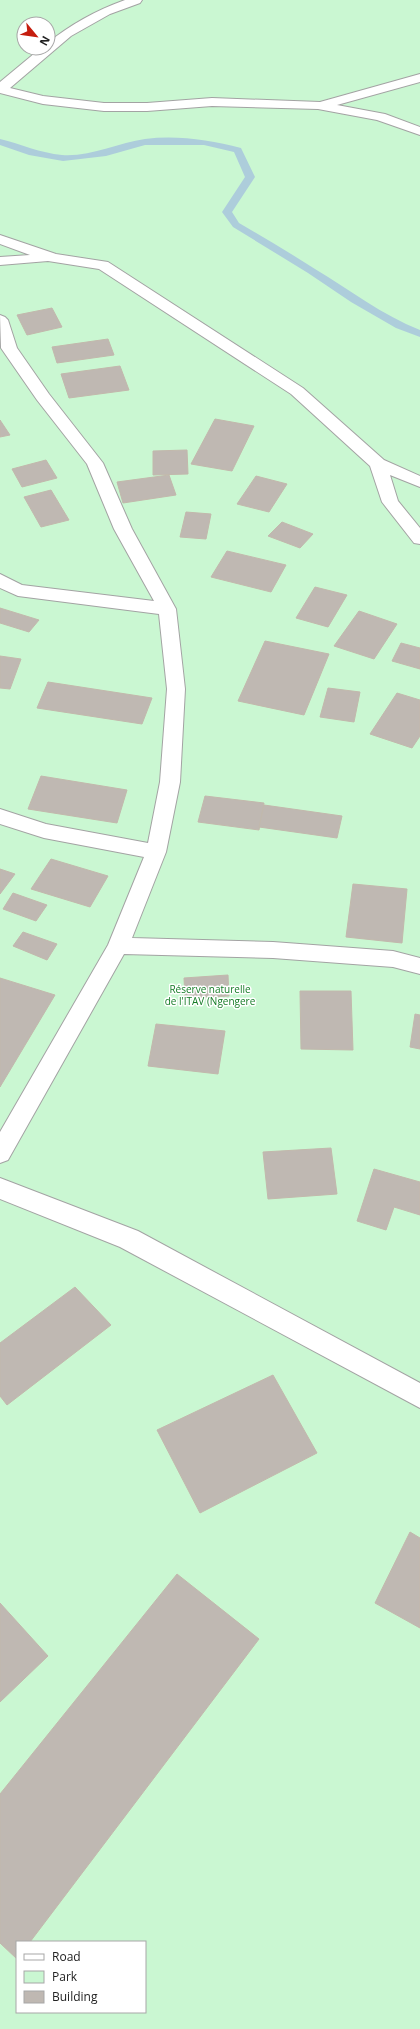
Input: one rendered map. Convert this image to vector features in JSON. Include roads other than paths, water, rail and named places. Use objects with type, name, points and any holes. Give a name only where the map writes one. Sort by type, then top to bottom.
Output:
[{"type":"street","points":[[0,89],[67,33],[106,11],[136,0]]},
{"type":"street","points":[[318,105],[420,78]]},
{"type":"street","points":[[0,89],[43,100],[104,108],[147,107],[212,102],[318,105],[380,117],[420,131]]},
{"type":"street","points":[[0,239],[53,258],[103,265],[297,391],[378,464],[420,482]]},
{"type":"street","points":[[0,262],[53,258]]},
{"type":"street","points":[[0,320],[9,348],[42,397],[95,463],[123,529],[168,609],[176,689],[170,782],[156,852],[118,946],[0,1153]]},
{"type":"street","points":[[378,464],[390,502],[420,539]]},
{"type":"street","points":[[0,580],[18,590],[168,609]]},
{"type":"street","points":[[0,816],[44,831],[156,852]]},
{"type":"street","points":[[118,946],[272,950],[393,959],[420,966]]},
{"type":"street","points":[[0,1188],[129,1238],[420,1396]]},
{"type":"waterway","points":[[0,142],[32,153],[63,158],[106,153],[145,142],[204,142],[238,150],[250,177],[227,212],[236,225],[312,271],[355,300],[400,326],[420,334]]},
{"type":"park label","name":"Réserve naturelle de l'ITAV (Ngengere","points":[[210,994]]}]
